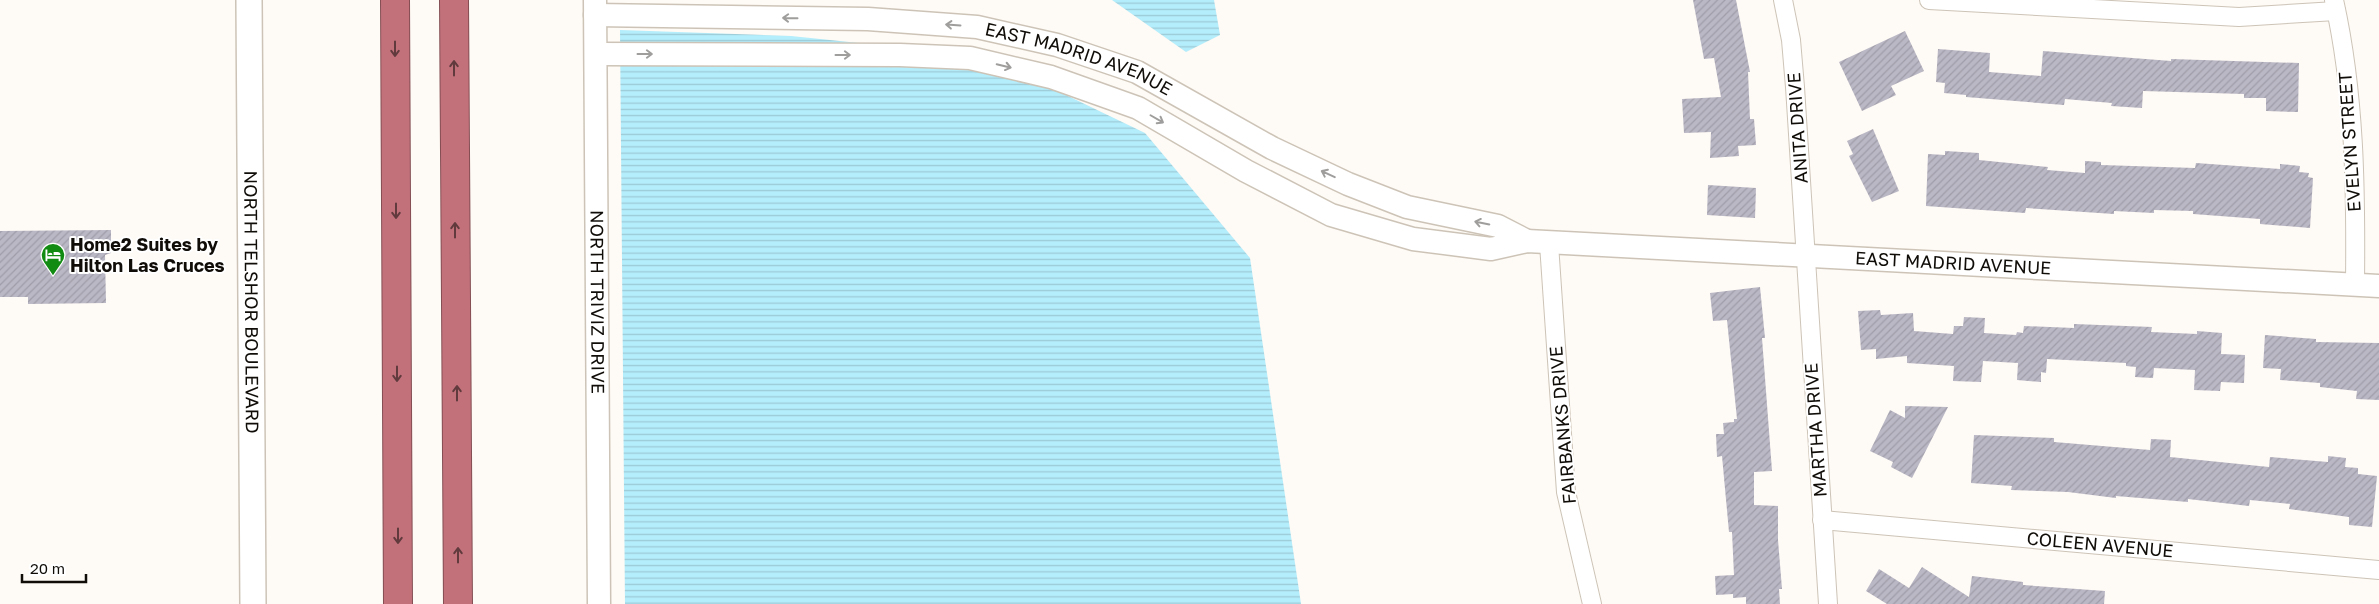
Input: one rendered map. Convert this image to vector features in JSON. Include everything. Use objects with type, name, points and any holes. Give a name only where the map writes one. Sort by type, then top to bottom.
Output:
[{"type":"highway","points":[[395,0],[398,604]]},
{"type":"highway","points":[[454,0],[458,604]]},
{"type":"main road","name":"NORTH TELSHOR BOULEVARD","points":[[249,0],[253,604]]},
{"type":"street","name":"ANITA DRIVE","points":[[1783,0],[1794,63],[1806,256]]},
{"type":"street","points":[[1929,0],[2239,16],[2335,5]]},
{"type":"street","name":"EVELYN STREET","points":[[2335,5],[2354,158],[2355,285]]},
{"type":"street","name":"EAST MADRID AVENUE","points":[[595,7],[878,20],[977,27],[1057,45],[1138,72],[1272,148],[1348,184],[1407,207],[1498,226],[1527,241],[1549,244],[2379,286]]},
{"type":"street","name":"NORTH TRIVIZ DRIVE","points":[[595,7],[599,604]]},
{"type":"street","name":"EAST MADRID AVENUE","points":[[596,54],[900,55],[970,58],[1052,77],[1138,108],[1246,171],[1331,214],[1413,239],[1491,249],[1527,241]]},
{"type":"street","name":"FAIRBANKS DRIVE","points":[[1549,244],[1566,492],[1592,604]]},
{"type":"street","name":"MARTHA DRIVE","points":[[1806,256],[1828,604]]},
{"type":"street","name":"COLEEN AVENUE","points":[[1822,520],[2379,570]]},
{"type":"water","points":[[1112,0],[1214,0],[1220,35],[1186,52]]},
{"type":"water","points":[[620,30],[791,36],[985,56],[1145,133],[1250,258],[1301,604],[625,604]]},
{"type":"building","points":[[1693,0],[1736,0],[1750,72],[1748,72],[1750,119],[1754,119],[1756,145],[1738,146],[1739,156],[1710,158],[1711,132],[1684,133],[1682,99],[1721,97],[1714,58],[1704,59]]},
{"type":"building","points":[[1905,31],[1924,71],[1891,86],[1896,95],[1862,111],[1839,62]]},
{"type":"building","points":[[1938,49],[1990,53],[1989,72],[2041,76],[2043,51],[2171,61],[2171,59],[2299,63],[2298,112],[2266,111],[2266,98],[2244,98],[2244,94],[2143,91],[2142,108],[2111,106],[2112,103],[2065,99],[2064,105],[1966,97],[1966,95],[1944,93],[1945,83],[1936,82]]},
{"type":"building","points":[[1873,129],[1899,191],[1872,202],[1849,156],[1853,154],[1847,141]]},
{"type":"building","points":[[1945,151],[1979,153],[1979,160],[2048,167],[2047,170],[2085,173],[2085,161],[2101,162],[2101,165],[2195,168],[2196,163],[2280,169],[2280,164],[2300,166],[2299,172],[2309,173],[2308,177],[2313,178],[2310,228],[2260,224],[2260,219],[2193,214],[2193,211],[2154,210],[2154,213],[2114,211],[2114,214],[2026,208],[2025,213],[1926,206],[1928,154],[1945,155]]},
{"type":"building","points":[[1708,185],[1756,188],[1755,218],[1707,215]]},
{"type":"building","name":"Home2 Suites by Hilton Las Cruces","points":[[111,230],[111,253],[105,255],[106,303],[28,304],[28,297],[0,297],[0,231]]},
{"type":"building","points":[[1760,287],[1765,338],[1762,338],[1772,471],[1754,472],[1754,505],[1778,506],[1778,540],[1782,589],[1779,589],[1780,604],[1746,604],[1746,597],[1733,598],[1733,594],[1716,595],[1715,576],[1734,575],[1732,532],[1729,532],[1722,456],[1717,457],[1716,434],[1724,434],[1723,423],[1734,422],[1734,419],[1737,419],[1727,320],[1713,321],[1710,293]]},
{"type":"building","points":[[1880,310],[1881,315],[1913,313],[1914,331],[1953,334],[1954,326],[1963,326],[1964,317],[1985,318],[1984,333],[2016,335],[2017,332],[2023,333],[2024,326],[2074,328],[2074,324],[2152,327],[2151,332],[2197,334],[2197,331],[2222,333],[2221,354],[2245,355],[2244,383],[2221,382],[2220,391],[2194,390],[2195,370],[2154,368],[2153,378],[2135,377],[2136,367],[2126,366],[2126,363],[2047,359],[2046,373],[2041,372],[2041,382],[2017,380],[2018,363],[1983,361],[1981,382],[1953,381],[1954,366],[1907,363],[1907,356],[1876,359],[1876,349],[1861,350],[1858,311]]},
{"type":"building","points":[[2265,335],[2316,339],[2316,342],[2379,343],[2379,400],[2356,399],[2357,391],[2320,387],[2320,383],[2280,380],[2281,369],[2263,368]]},
{"type":"building","points":[[1905,406],[1948,407],[1912,478],[1891,467],[1893,462],[1870,451],[1890,410],[1905,418]]},
{"type":"building","points":[[1974,435],[2054,438],[2054,442],[2150,450],[2151,439],[2171,440],[2170,457],[2269,467],[2270,457],[2328,462],[2328,456],[2346,458],[2345,467],[2358,468],[2358,474],[2377,476],[2372,527],[2349,525],[2349,517],[2289,509],[2290,504],[2250,500],[2249,506],[2188,499],[2188,502],[2116,496],[2116,498],[2068,492],[2011,490],[2012,486],[1971,483]]},
{"type":"building","points":[[1922,567],[1969,597],[1972,576],[2023,582],[2023,585],[2105,591],[2104,604],[1887,604],[1866,591],[1879,569],[1909,588]]},
{"type":"place","name":"Home2 Suites by Hilton Las Cruces","points":[[53,276]]}]
